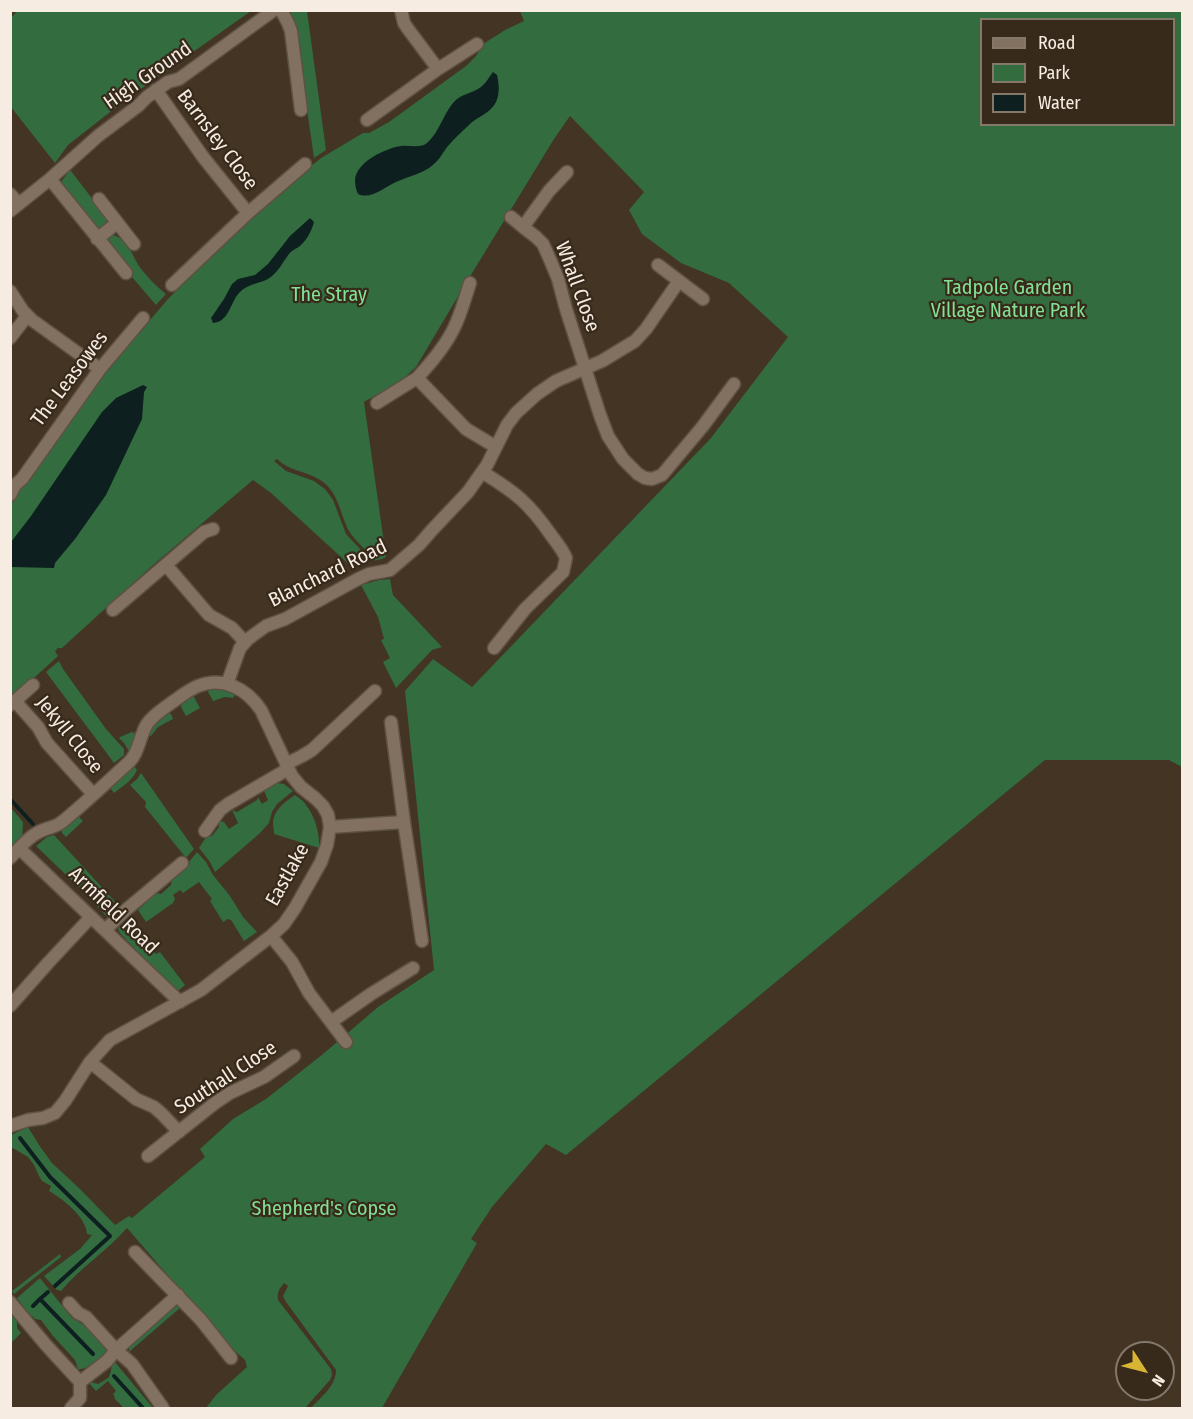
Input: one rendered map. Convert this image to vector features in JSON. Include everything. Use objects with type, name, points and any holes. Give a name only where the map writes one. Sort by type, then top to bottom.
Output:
[{"type":"street","name":"High Ground","points":[[13,203],[50,179],[98,136],[168,81],[178,78],[274,10]]},
{"type":"street","points":[[281,10],[291,31],[301,110]]},
{"type":"street","points":[[400,10],[408,29],[438,69]]},
{"type":"street","points":[[367,120],[477,44]]},
{"type":"street","name":"Barnsley Close","points":[[156,90],[203,156],[248,213]]},
{"type":"street","name":"Barnsley Close","points":[[172,285],[248,213],[305,164]]},
{"type":"street","points":[[523,227],[549,191],[567,172]]},
{"type":"street","points":[[50,179],[126,273]]},
{"type":"street","points":[[99,199],[134,244]]},
{"type":"street","name":"Whall Close","points":[[511,217],[536,237],[545,248],[558,279],[600,415],[612,443],[629,465],[642,477],[655,479],[662,474],[703,426],[734,384]]},
{"type":"street","points":[[97,239],[117,223]]},
{"type":"street","points":[[658,266],[703,300]]},
{"type":"street","name":"Blanchard Road","points":[[227,684],[239,651],[245,642],[266,626],[285,619],[358,579],[393,568],[419,545],[462,500],[482,472],[510,421],[531,399],[556,381],[609,357],[638,338],[679,281]]},
{"type":"street","points":[[377,403],[417,378],[440,351],[455,327],[470,283]]},
{"type":"street","points":[[10,291],[27,316],[100,369]]},
{"type":"street","points":[[10,338],[27,316]]},
{"type":"street","name":"The Leasowes","points":[[10,495],[100,369],[143,318]]},
{"type":"street","points":[[417,378],[466,429],[496,447]]},
{"type":"street","points":[[482,472],[511,489],[528,505],[566,558],[563,572],[531,602],[494,648]]},
{"type":"street","points":[[113,610],[204,532],[213,529]]},
{"type":"street","points":[[166,565],[209,615],[232,628],[245,642]]},
{"type":"street","points":[[10,858],[34,834],[61,823],[131,761],[146,725],[158,712],[200,685],[227,684]]},
{"type":"street","name":"Eastlake","points":[[10,1126],[55,1113],[90,1062],[110,1040],[201,990],[271,936],[284,924],[295,908],[321,862],[330,827],[323,806],[292,776],[257,705],[246,692],[227,684]]},
{"type":"street","name":"Jekyll Close","points":[[33,685],[13,703],[38,727],[47,743],[93,794]]},
{"type":"street","points":[[205,831],[220,810],[312,750],[375,691]]},
{"type":"street","points":[[391,722],[422,941]]},
{"type":"street","points":[[330,827],[404,822]]},
{"type":"street","name":"Armfield Road","points":[[20,849],[180,1002]]},
{"type":"street","points":[[105,930],[182,863]]},
{"type":"street","points":[[10,1006],[92,917]]},
{"type":"street","points":[[271,936],[292,962],[309,993],[346,1042]]},
{"type":"street","points":[[331,1022],[413,968]]},
{"type":"street","name":"Southall Close","points":[[148,1156],[201,1113],[230,1093],[264,1077],[294,1056]]},
{"type":"street","name":"Southall Close","points":[[90,1062],[136,1099],[154,1107],[179,1132]]},
{"type":"street","points":[[135,1252],[201,1320],[231,1358]]},
{"type":"street","points":[[80,1382],[107,1361],[116,1350],[178,1295]]},
{"type":"street","points":[[10,1302],[80,1382],[80,1398],[71,1408]]},
{"type":"street","points":[[69,1303],[132,1364],[163,1408]]},
{"type":"green space","points":[[289,10],[307,11],[326,150],[314,158],[295,26]]},
{"type":"green space","points":[[17,11],[251,11],[128,98],[68,145],[55,163],[11,107],[11,18]]},
{"type":"green space","points":[[520,11],[1182,11],[1182,767],[1169,760],[1045,760],[566,1155],[546,1144],[492,1207],[471,1239],[477,1243],[382,1408],[311,1408],[331,1386],[336,1370],[286,1302],[283,1296],[288,1286],[284,1283],[279,1291],[278,1300],[331,1369],[330,1380],[305,1408],[206,1408],[216,1395],[247,1367],[245,1360],[226,1343],[127,1228],[61,1291],[57,1290],[44,1276],[80,1249],[92,1235],[87,1234],[83,1221],[73,1209],[49,1191],[51,1186],[42,1181],[28,1157],[11,1147],[11,1135],[28,1127],[52,1163],[115,1225],[129,1216],[132,1218],[205,1157],[200,1149],[233,1119],[266,1099],[378,1007],[434,970],[405,691],[433,659],[472,687],[711,438],[788,337],[729,283],[681,263],[642,234],[629,210],[644,192],[570,116],[416,367],[402,380],[364,402],[386,557],[372,561],[349,531],[333,492],[323,482],[288,467],[277,459],[274,461],[286,471],[314,481],[325,489],[333,500],[346,534],[368,561],[353,568],[271,493],[253,480],[153,565],[62,648],[58,648],[55,651],[58,656],[11,699],[10,506],[13,497],[107,370],[168,299],[238,229],[321,158],[363,133],[369,133],[389,122],[466,66],[477,55],[480,46],[524,21]]},
{"type":"green space","points":[[69,171],[107,218],[103,228],[96,229],[62,185],[61,182]]},
{"type":"green space","points":[[112,235],[126,244],[142,270],[166,294],[156,305],[132,277],[107,240]]},
{"type":"green space","points":[[390,579],[393,595],[442,647],[432,650],[396,688],[383,662],[390,658],[381,640],[384,639],[378,617],[361,585]]},
{"type":"green space","points":[[59,661],[106,729],[124,749],[124,755],[114,763],[46,672]]},
{"type":"green space","points":[[220,688],[236,692],[233,698],[225,697],[213,701],[208,692],[210,689]]},
{"type":"green space","points":[[191,696],[200,708],[186,716],[181,707],[182,703]]},
{"type":"green space","points":[[167,713],[171,714],[173,719],[158,727],[151,736],[148,734],[154,723]]},
{"type":"green space","points":[[132,732],[137,734],[130,753],[119,738]]},
{"type":"green space","points":[[133,765],[137,770],[135,774],[114,793],[110,788],[111,785]]},
{"type":"green space","points":[[141,773],[194,849],[186,858],[145,807],[146,802],[130,785]]},
{"type":"green space","points":[[277,783],[284,784],[293,791],[277,804],[269,823],[259,834],[215,872],[199,848],[206,837],[212,836],[219,827],[219,821],[224,822],[229,829],[238,823],[232,810],[237,812],[257,800],[258,797],[262,804],[268,800],[264,791]]},
{"type":"green space","points":[[295,795],[304,802],[312,814],[318,831],[319,848],[274,834],[275,815],[280,807]]},
{"type":"green space","points":[[11,808],[23,822],[22,839],[18,844],[11,845]]},
{"type":"green space","points":[[76,817],[83,821],[66,837],[61,829]]},
{"type":"green space","points":[[54,835],[119,906],[107,917],[36,846],[47,837]]},
{"type":"green space","points":[[197,852],[243,917],[257,932],[244,941],[231,920],[223,922],[210,901],[212,899],[199,882],[183,893],[180,890],[173,895],[175,899],[173,903],[146,922],[138,910],[156,893],[161,894],[171,885],[172,879],[190,864],[189,862]]},
{"type":"green space","points":[[125,921],[139,934],[141,933],[156,954],[160,952],[185,985],[177,992],[120,933],[118,929]]},
{"type":"green space","points":[[60,1254],[61,1257],[14,1294],[12,1291]]},
{"type":"green space","points":[[40,1278],[72,1318],[87,1327],[107,1351],[90,1366],[78,1369],[75,1360],[41,1320],[30,1316],[17,1298]]},
{"type":"green space","points":[[175,1305],[181,1307],[129,1352],[129,1346]]},
{"type":"green space","points":[[11,1314],[21,1333],[11,1343]]},
{"type":"green space","points":[[115,1362],[153,1408],[124,1408],[114,1398],[113,1394],[116,1391],[108,1381],[96,1391],[89,1383],[98,1384],[108,1378]]},
{"type":"water","points":[[493,72],[497,75],[499,85],[496,102],[490,110],[471,123],[448,146],[434,164],[421,173],[373,194],[358,194],[355,180],[360,167],[380,153],[395,147],[425,144],[432,138],[453,103],[459,97],[481,87]]},
{"type":"water","points":[[310,218],[314,222],[303,244],[290,253],[271,277],[242,290],[226,316],[213,323],[211,318],[232,284],[238,279],[255,275],[268,264],[290,236]]},
{"type":"water","points":[[143,385],[147,387],[144,392],[142,419],[106,495],[55,563],[54,568],[11,567],[11,542],[102,412],[116,398]]},
{"type":"waterway","points":[[10,799],[33,824]]},
{"type":"waterway","points":[[20,1138],[50,1177],[110,1236],[55,1286]]},
{"type":"waterway","points":[[40,1299],[48,1292]]},
{"type":"waterway","points":[[33,1306],[40,1299],[93,1354]]},
{"type":"waterway","points":[[114,1376],[143,1408]]},
{"type":"park label","name":"The Stray","points":[[329,295]]},
{"type":"park label","name":"Tadpole Garden Village Nature Park","points":[[1008,300]]},
{"type":"park label","name":"Shepherd's Copse","points":[[324,1209]]}]
